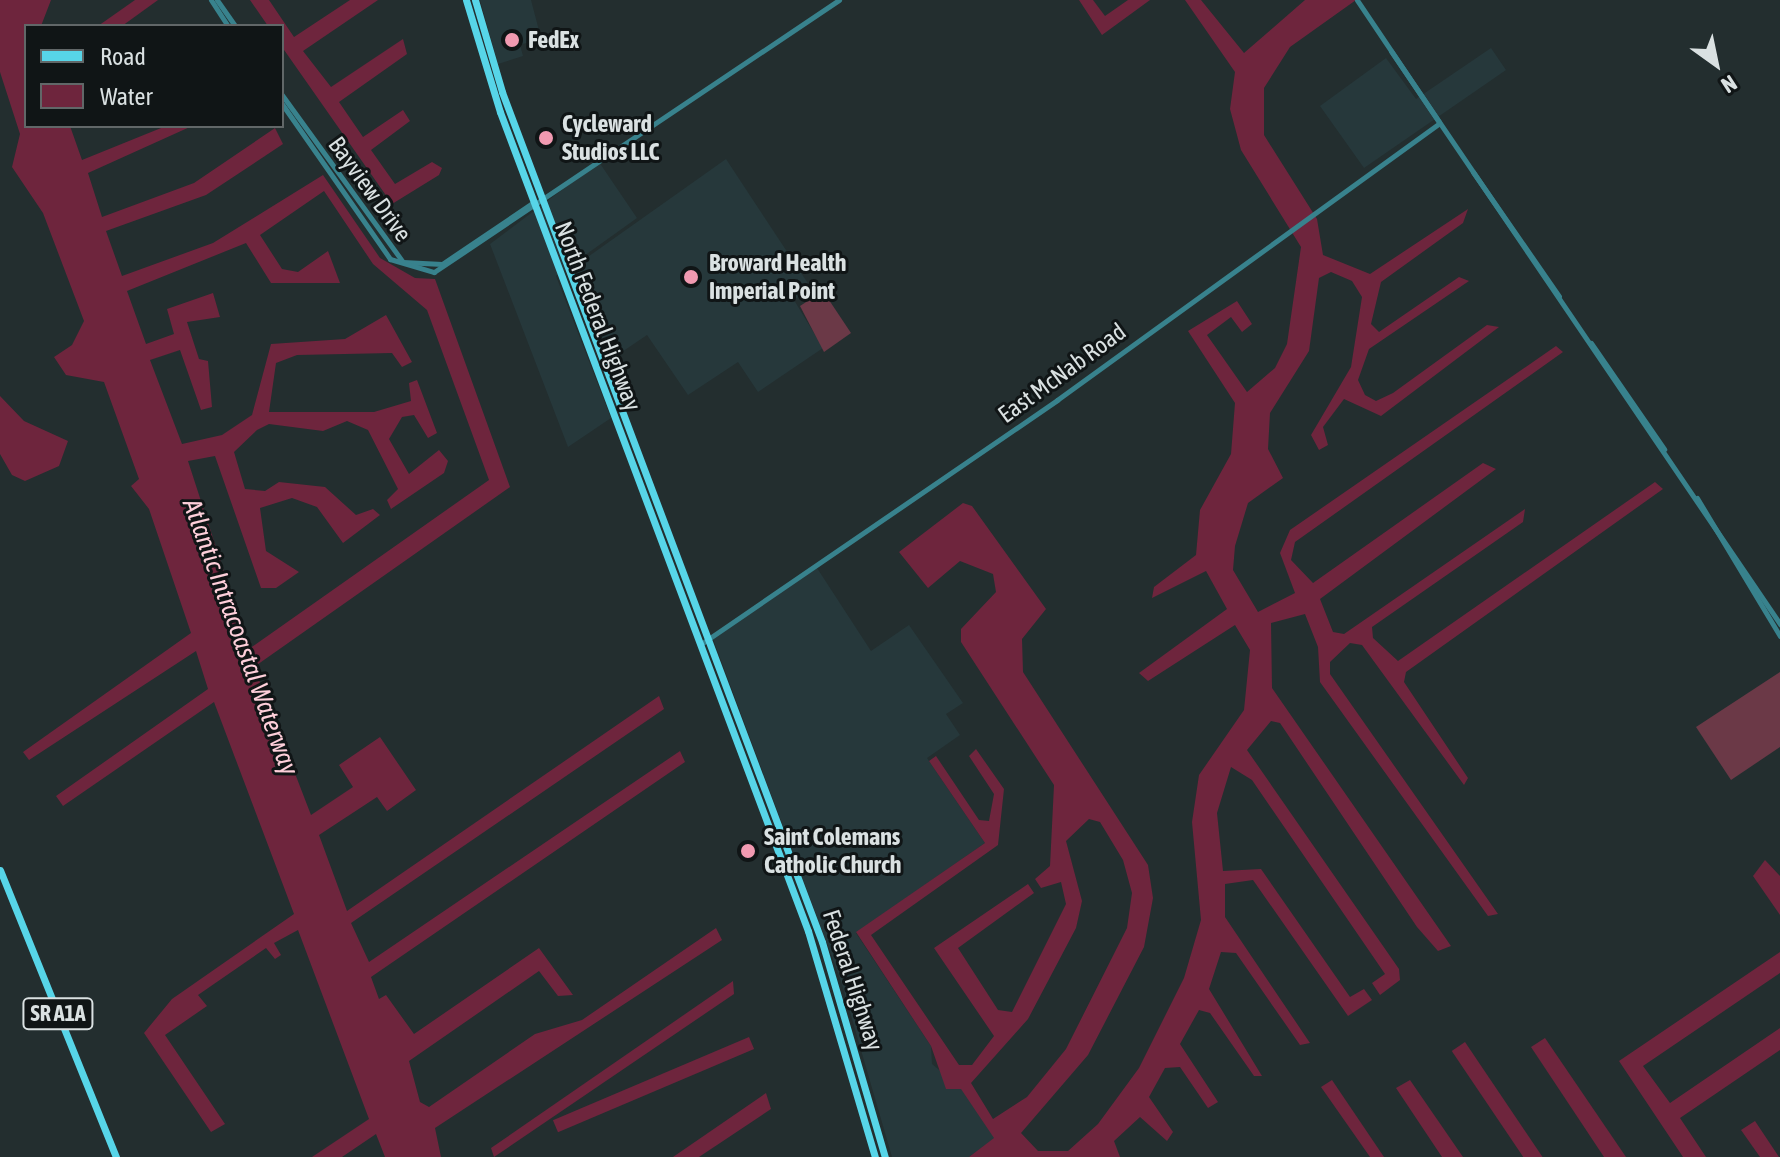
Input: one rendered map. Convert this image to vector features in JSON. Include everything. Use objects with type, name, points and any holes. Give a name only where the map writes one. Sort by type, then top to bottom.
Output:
[{"type":"main road","name":"North Federal Highway","points":[[466,0],[489,81],[604,363],[701,644]]},
{"type":"main road","name":"North Federal Highway","points":[[475,0],[564,283],[659,535],[669,547]]},
{"type":"main road","points":[[469,15],[481,25]]},
{"type":"main road","points":[[489,81],[502,92]]},
{"type":"main road","points":[[564,283],[576,289]]},
{"type":"main road","points":[[590,351],[604,363]]},
{"type":"main road","points":[[593,360],[604,363]]},
{"type":"main road","points":[[669,547],[678,559],[708,637]]},
{"type":"main road","name":"Federal Highway","points":[[708,637],[835,982],[879,1155]]},
{"type":"main road","name":"Federal Highway","points":[[701,644],[822,973],[870,1141],[879,1155]]},
{"type":"main road","points":[[735,736],[749,748]]},
{"type":"main road","points":[[740,750],[754,761]]},
{"type":"main road","name":"SR A1A","points":[[0,870],[116,1157]]},
{"type":"main road","points":[[822,973],[835,982]]},
{"type":"main road","points":[[828,992],[840,1000]]},
{"type":"street","points":[[211,0],[230,24]]},
{"type":"street","points":[[217,0],[230,24]]},
{"type":"street","name":"Bayview Drive","points":[[284,98],[366,221],[396,258],[426,267],[453,259],[839,0]]},
{"type":"street","points":[[1358,0],[1780,624]]},
{"type":"street","name":"Bayview Drive","points":[[284,106],[299,124]]},
{"type":"street","name":"East McNab Road","points":[[701,644],[1057,400],[1439,123]]},
{"type":"street","points":[[1697,497],[1780,636]]},
{"type":"shaded area","points":[[480,0],[531,0],[541,38],[520,45],[523,56],[498,64]]},
{"type":"shaded area","points":[[1491,48],[1506,70],[1364,168],[1320,106],[1386,58],[1416,99]]},
{"type":"shaded area","name":"Broward Health Imperial Point","points":[[726,159],[811,288],[794,300],[823,348],[758,392],[738,362],[688,395],[647,335],[610,360],[575,266]]},
{"type":"shaded area","points":[[599,162],[637,218],[556,276],[611,418],[568,447],[490,244]]},
{"type":"shaded area","points":[[823,291],[851,333],[824,352],[800,306]]},
{"type":"shaded area","points":[[817,568],[871,651],[909,625],[963,703],[946,714],[960,735],[927,758],[985,843],[856,933],[931,1046],[932,1064],[961,1088],[995,1138],[969,1157],[892,1157],[841,981],[713,639]]},
{"type":"shaded area","points":[[1780,672],[1780,747],[1731,780],[1696,727]]},
{"type":"water","name":"Atlantic Intracoastal Waterway","points":[[0,0],[51,0],[42,24],[24,24],[24,128],[71,128],[82,160],[161,128],[188,128],[88,173],[102,217],[194,183],[275,128],[283,144],[206,195],[106,231],[122,276],[213,243],[323,175],[380,258],[415,278],[435,279],[510,487],[254,667],[311,815],[353,787],[339,765],[380,737],[416,790],[387,811],[377,797],[319,835],[347,911],[659,696],[664,709],[351,923],[369,962],[680,751],[685,762],[371,977],[379,999],[386,995],[414,1034],[539,948],[573,995],[558,996],[539,971],[409,1061],[420,1102],[429,1107],[535,1034],[582,1020],[716,928],[722,940],[435,1128],[441,1157],[385,1157],[376,1134],[342,1157],[312,1157],[369,1119],[298,930],[274,943],[281,955],[275,959],[266,948],[198,995],[207,1006],[165,1035],[225,1124],[211,1132],[144,1033],[172,999],[294,914],[214,702],[63,806],[56,796],[208,689],[196,651],[29,760],[23,752],[191,633],[149,509],[131,486],[139,479],[104,382],[66,375],[54,357],[72,345],[84,321],[43,213],[12,167],[20,134],[0,72]],"holes":[[[324,191],[373,264],[427,310],[489,480],[249,649],[188,461],[215,456],[261,588],[276,588],[299,572],[266,551],[260,508],[292,498],[317,507],[343,543],[380,515],[373,509],[356,515],[325,487],[279,482],[265,491],[245,489],[234,452],[257,430],[269,424],[323,431],[347,421],[368,430],[398,489],[387,500],[391,509],[444,473],[448,461],[439,450],[409,474],[389,439],[402,417],[414,415],[428,438],[437,433],[417,380],[409,383],[411,401],[374,412],[269,412],[276,363],[297,355],[392,353],[402,367],[412,362],[386,315],[345,339],[271,344],[252,415],[222,435],[182,444],[150,360],[180,350],[201,410],[212,407],[208,361],[199,359],[187,322],[220,317],[213,293],[167,309],[174,334],[146,344],[127,291],[246,243],[271,283],[340,283],[328,251],[298,272],[282,269],[260,235]]]},
{"type":"water","points":[[135,0],[158,0],[125,24],[101,24]]},
{"type":"water","points":[[250,0],[269,0],[294,37],[350,0],[378,0],[303,51],[331,87],[403,39],[407,54],[339,102],[363,137],[403,110],[410,121],[371,150],[395,184],[432,162],[442,168],[439,175],[392,204],[284,50],[284,24],[267,24]]},
{"type":"water","points":[[1079,0],[1093,0],[1105,16],[1128,0],[1150,0],[1102,35]]},
{"type":"water","points":[[1185,0],[1201,0],[1244,53],[1305,0],[1356,0],[1290,47],[1264,88],[1264,135],[1317,219],[1323,255],[1370,274],[1468,209],[1463,223],[1381,282],[1371,324],[1379,332],[1459,277],[1469,281],[1369,349],[1358,380],[1365,395],[1376,401],[1393,393],[1487,325],[1499,327],[1381,416],[1344,399],[1323,427],[1328,445],[1319,450],[1311,435],[1351,367],[1362,297],[1352,281],[1331,272],[1319,278],[1309,351],[1270,413],[1268,449],[1283,478],[1248,503],[1235,546],[1233,570],[1258,612],[1295,593],[1280,553],[1290,530],[1556,346],[1563,352],[1295,542],[1291,560],[1313,583],[1483,463],[1496,469],[1320,599],[1333,632],[1344,634],[1525,509],[1523,522],[1372,627],[1373,638],[1398,661],[1655,482],[1663,489],[1406,672],[1404,682],[1468,778],[1464,785],[1362,645],[1350,643],[1330,662],[1330,674],[1498,914],[1488,916],[1320,682],[1318,647],[1305,614],[1271,623],[1272,688],[1451,946],[1438,951],[1417,927],[1280,723],[1271,721],[1247,750],[1399,969],[1400,980],[1380,995],[1372,983],[1385,974],[1252,780],[1231,767],[1217,813],[1223,871],[1261,869],[1350,997],[1364,989],[1372,1000],[1348,1016],[1253,880],[1225,884],[1225,917],[1310,1043],[1300,1045],[1236,953],[1221,952],[1209,989],[1262,1076],[1254,1076],[1210,1013],[1199,1010],[1180,1044],[1218,1102],[1208,1108],[1180,1067],[1165,1068],[1149,1097],[1173,1132],[1167,1141],[1140,1117],[1114,1141],[1120,1157],[969,1157],[994,1138],[961,1089],[946,1089],[931,1046],[856,932],[985,843],[929,761],[936,756],[979,820],[989,821],[994,794],[969,756],[976,749],[1004,789],[998,845],[871,935],[959,1065],[972,1065],[994,1036],[934,948],[1028,884],[1034,893],[958,948],[998,1010],[1012,1012],[1066,904],[1061,882],[1041,888],[1035,879],[1050,866],[1054,785],[961,642],[961,629],[996,592],[993,574],[960,561],[928,588],[899,552],[963,503],[972,506],[1046,609],[1022,639],[1023,672],[1148,865],[1153,898],[1144,947],[1088,1055],[1021,1133],[1038,1151],[1068,1151],[1098,1124],[1139,1068],[1184,978],[1201,920],[1192,822],[1199,775],[1244,710],[1250,650],[1235,625],[1148,681],[1139,673],[1227,609],[1206,571],[1152,598],[1154,587],[1196,555],[1200,510],[1231,454],[1235,403],[1188,331],[1237,301],[1252,324],[1242,332],[1231,317],[1207,335],[1247,392],[1275,368],[1287,344],[1301,247],[1241,150],[1230,109],[1235,72]],"holes":[[[1089,819],[1100,822],[1123,860],[1132,893],[1127,928],[1066,1049],[1027,1097],[993,1119],[971,1083],[1028,1019],[1076,928],[1082,901],[1066,841]]]},
{"type":"water","points":[[0,396],[24,421],[68,441],[59,466],[25,481],[12,475],[0,454]]},
{"type":"water","points":[[1765,860],[1780,876],[1780,915],[1753,876]]},
{"type":"water","points":[[1780,952],[1780,973],[1643,1066],[1670,1103],[1780,1028],[1780,1050],[1680,1118],[1706,1157],[1683,1157],[1619,1061]]},
{"type":"water","points":[[733,981],[734,994],[494,1157],[491,1148]]},
{"type":"water","points":[[749,1037],[754,1049],[558,1132],[553,1120]]},
{"type":"water","points":[[1545,1038],[1626,1157],[1604,1157],[1531,1047]]},
{"type":"water","points":[[1465,1042],[1543,1157],[1523,1157],[1452,1051]]},
{"type":"water","points":[[1332,1080],[1384,1157],[1370,1157],[1321,1087]]},
{"type":"water","points":[[1410,1080],[1463,1157],[1442,1157],[1396,1088]]},
{"type":"water","points":[[766,1093],[771,1109],[699,1157],[673,1157]]},
{"type":"water","points":[[1755,1121],[1779,1157],[1760,1157],[1741,1130]]},
{"type":"place","name":"FedEx","points":[[512,40]]},
{"type":"place","name":"Cycleward Studios LLC","points":[[546,138]]},
{"type":"place","name":"Broward Health Imperial Point","points":[[691,277]]},
{"type":"place","name":"Saint Colemans Catholic Church","points":[[748,851]]}]
